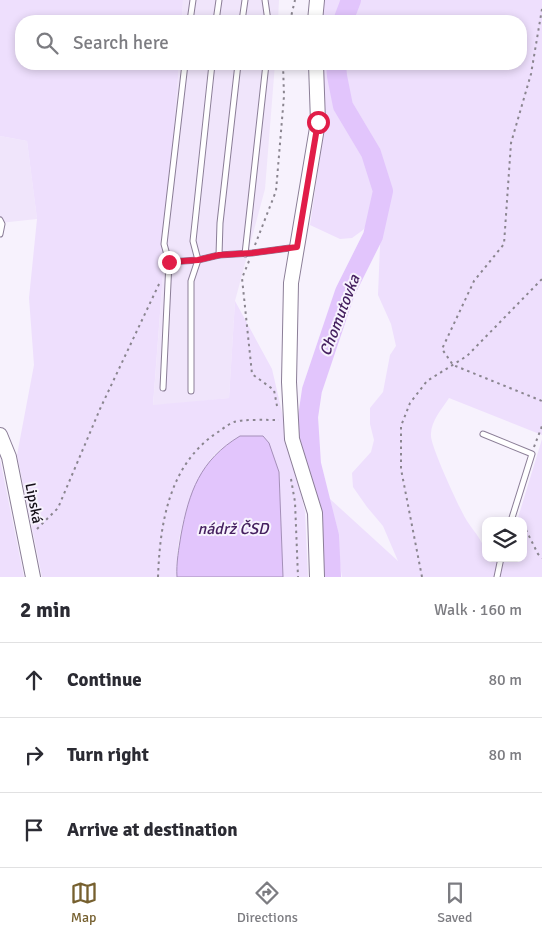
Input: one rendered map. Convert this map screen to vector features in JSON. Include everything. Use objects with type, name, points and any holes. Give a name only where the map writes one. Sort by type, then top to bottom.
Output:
[{"type":"street","points":[[315,15],[316,0]]},
{"type":"street","points":[[316,70],[318,122],[291,282],[289,382],[292,439],[315,513],[317,577]]},
{"type":"street","name":"Lipská","points":[[0,435],[9,457],[33,577]]},
{"type":"lane","points":[[191,15],[193,0]]},
{"type":"lane","points":[[217,15],[219,0]]},
{"type":"lane","points":[[243,15],[245,0]]},
{"type":"lane","points":[[265,0],[267,15]]},
{"type":"lane","points":[[163,388],[169,262],[164,244],[184,70]]},
{"type":"lane","points":[[191,391],[191,281],[198,260],[192,241],[211,70]]},
{"type":"lane","points":[[219,255],[220,223],[237,70]]},
{"type":"lane","points":[[245,254],[265,70]]},
{"type":"lane","points":[[0,220],[2,224],[0,234]]},
{"type":"lane","points":[[169,262],[297,247]]},
{"type":"lane","points":[[483,434],[532,454],[512,517]]},
{"type":"lane","points":[[497,577],[500,562]]},
{"type":"path","points":[[291,15],[295,0]]},
{"type":"path","points":[[542,9],[531,74],[511,143],[504,244],[474,281],[442,349],[453,365],[542,401]]},
{"type":"path","points":[[25,541],[58,508],[100,410],[161,279]]},
{"type":"path","points":[[422,577],[401,469],[401,426],[410,403],[427,381],[467,356],[542,279]]},
{"type":"path","points":[[158,577],[159,543],[169,496],[184,464],[209,438],[234,422],[280,420]]},
{"type":"path","points":[[532,454],[542,426]]},
{"type":"path","points":[[290,475],[295,502],[298,577]]},
{"type":"path","points":[[527,532],[542,558]]},
{"type":"shaded area","points":[[0,0],[183,0],[182,15],[15,15],[15,70],[179,70],[153,405],[229,398],[235,301],[272,369],[305,512],[308,577],[283,577],[279,472],[240,436],[213,456],[202,472],[184,516],[178,548],[177,577],[42,577],[17,455],[34,365],[29,298],[37,219],[27,141],[0,136]]},
{"type":"shaded area","points":[[183,0],[279,0],[278,15],[182,15]]},
{"type":"shaded area","points":[[322,0],[542,0],[542,435],[449,398],[434,421],[431,436],[453,492],[467,521],[482,543],[482,562],[527,562],[527,517],[518,517],[542,439],[542,577],[342,577],[330,499],[398,561],[383,526],[353,487],[352,473],[371,452],[374,440],[370,424],[370,408],[383,392],[390,355],[396,346],[391,324],[378,295],[381,221],[367,225],[352,238],[340,239],[310,225],[325,122],[323,70],[527,70],[527,15],[322,15]]},
{"type":"shaded area","points":[[179,70],[275,70],[265,189],[235,301],[229,398],[153,406]]},
{"type":"shaded area","points":[[0,136],[27,141],[37,219],[0,223]]},
{"type":"shaded area","points":[[0,459],[24,577],[0,577]]},
{"type":"water","name":"nádrž ČSD","points":[[240,436],[263,436],[269,443],[279,472],[283,577],[177,577],[177,561],[184,519],[198,478],[226,445]]},
{"type":"waterway","name":"Chomutovka","points":[[345,15],[351,0]]},
{"type":"waterway","name":"Chomutovka","points":[[331,577],[329,536],[311,464],[308,417],[312,390],[345,292],[373,236],[383,191],[371,153],[343,106],[336,70]]},
{"type":"route","points":[[169,262],[297,247],[318,122]]}]
